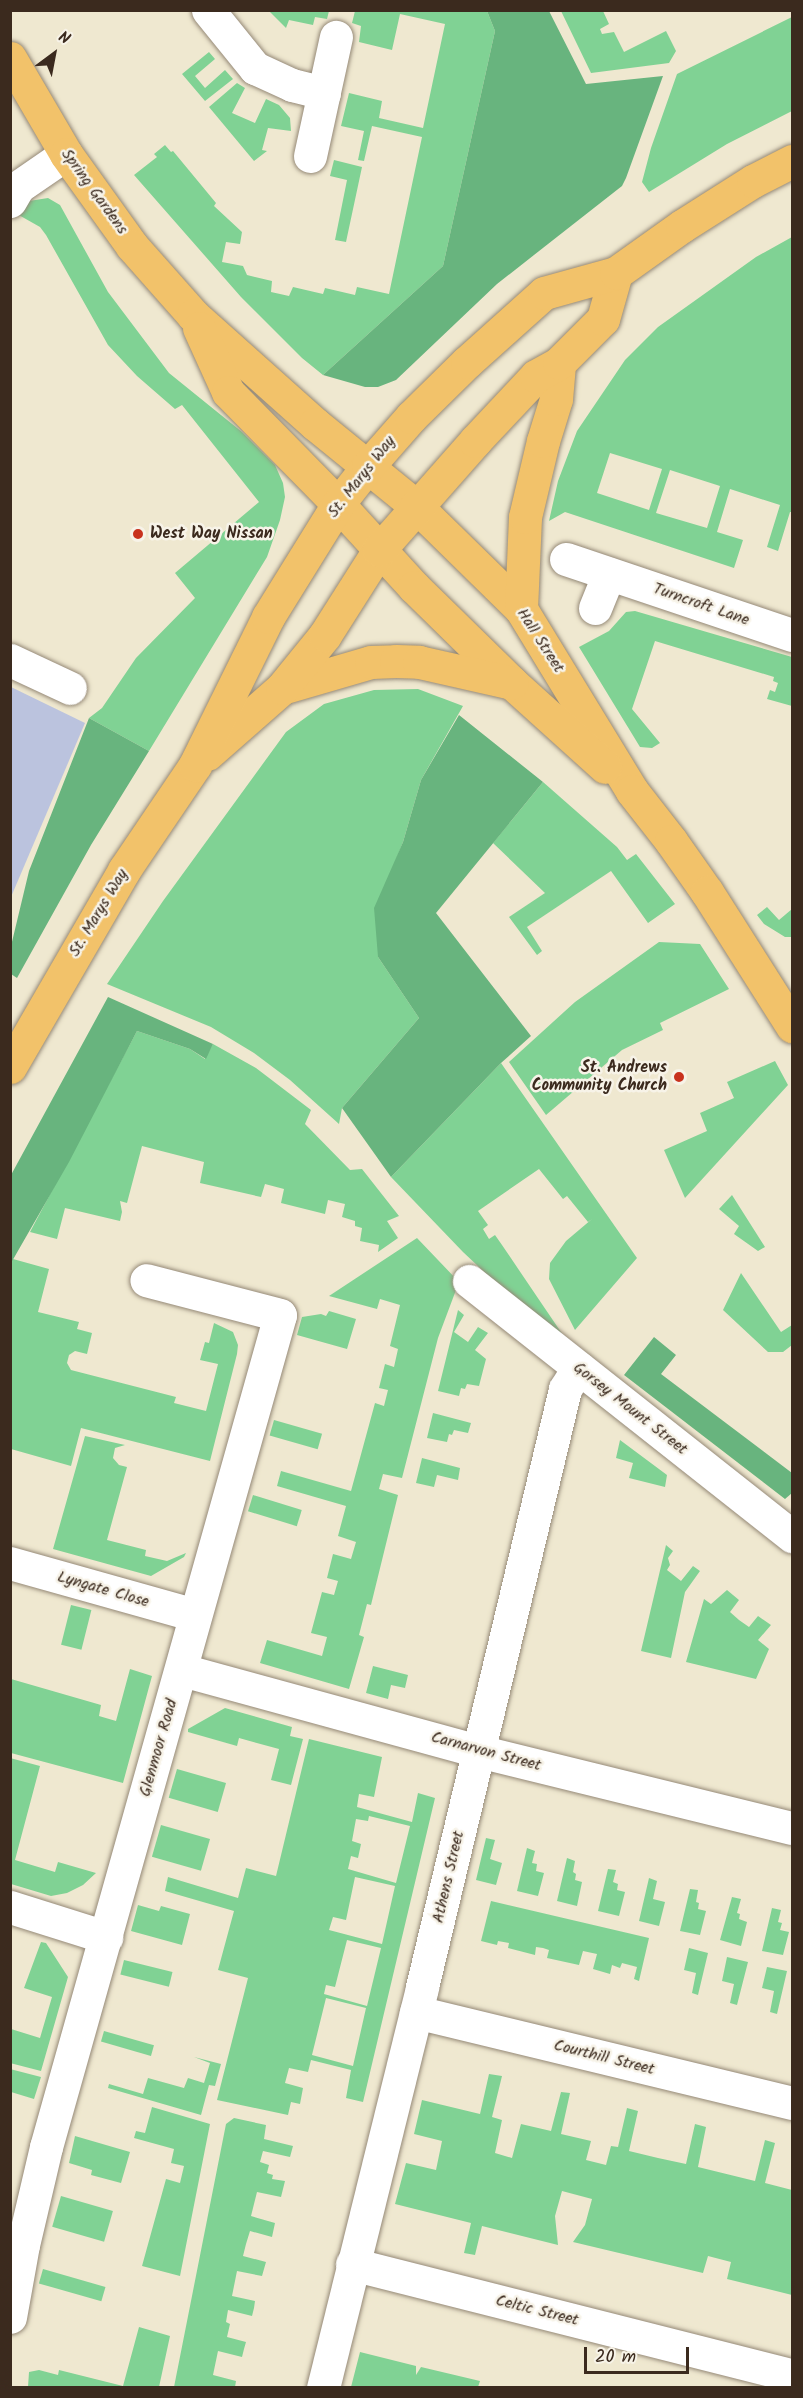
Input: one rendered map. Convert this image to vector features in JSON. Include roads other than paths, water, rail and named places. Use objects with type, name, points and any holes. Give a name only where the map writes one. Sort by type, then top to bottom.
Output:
[{"type":"main road","name":"Spring Gardens","points":[[10,57],[20,87],[132,246],[193,315],[315,423],[368,466]]},
{"type":"main road","name":"St. Marys Way","points":[[10,1067],[124,870],[195,765],[268,617],[338,504],[368,466],[411,417],[467,362],[544,293],[616,273],[682,225],[753,181],[792,161]]},
{"type":"main road","name":"St. Marys Way","points":[[195,765],[282,688],[325,635],[379,550],[416,506],[536,376],[559,363],[603,319],[616,273]]},
{"type":"main road","name":"Spring Gardens","points":[[193,315],[228,392],[338,504]]},
{"type":"main road","points":[[521,609],[525,517],[556,399],[559,363]]},
{"type":"main road","name":"Hall Street","points":[[368,466],[416,506],[521,609],[632,791],[672,841],[787,1005]]},
{"type":"main road","name":"Hall Street","points":[[338,504],[379,550],[513,683],[632,791]]},
{"type":"main road","points":[[282,688],[371,662],[396,661],[419,662],[513,683]]},
{"type":"street","points":[[208,10],[255,68],[291,85],[324,93]]},
{"type":"street","points":[[310,156],[336,37]]},
{"type":"street","points":[[10,201],[18,188],[66,154]]},
{"type":"street","name":"Turncroft Lane","points":[[566,559],[792,635]]},
{"type":"street","points":[[595,608],[609,574]]},
{"type":"street","points":[[10,660],[70,688]]},
{"type":"street","name":"Glenmoor Road","points":[[10,2317],[17,2243],[182,1670],[195,1615],[280,1315],[146,1280]]},
{"type":"street","name":"Gorsey Mount Street","points":[[469,1281],[792,1536]]},
{"type":"street","name":"Athens Street","points":[[323,2388],[416,2012],[566,1385],[578,1368]]},
{"type":"street","name":"Lyngate Close","points":[[10,1563],[195,1615]]},
{"type":"street","name":"Carnarvon Street","points":[[182,1670],[478,1751],[792,1828]]},
{"type":"street","points":[[10,1907],[106,1937]]},
{"type":"street","name":"Courthill Street","points":[[416,2012],[792,2103]]},
{"type":"street","name":"Celtic Street","points":[[352,2264],[792,2375]]},
{"type":"place","name":"West Way Nissan","points":[[138,534]]},
{"type":"place","name":"St. Andrews Community Church","points":[[679,1077]]}]
